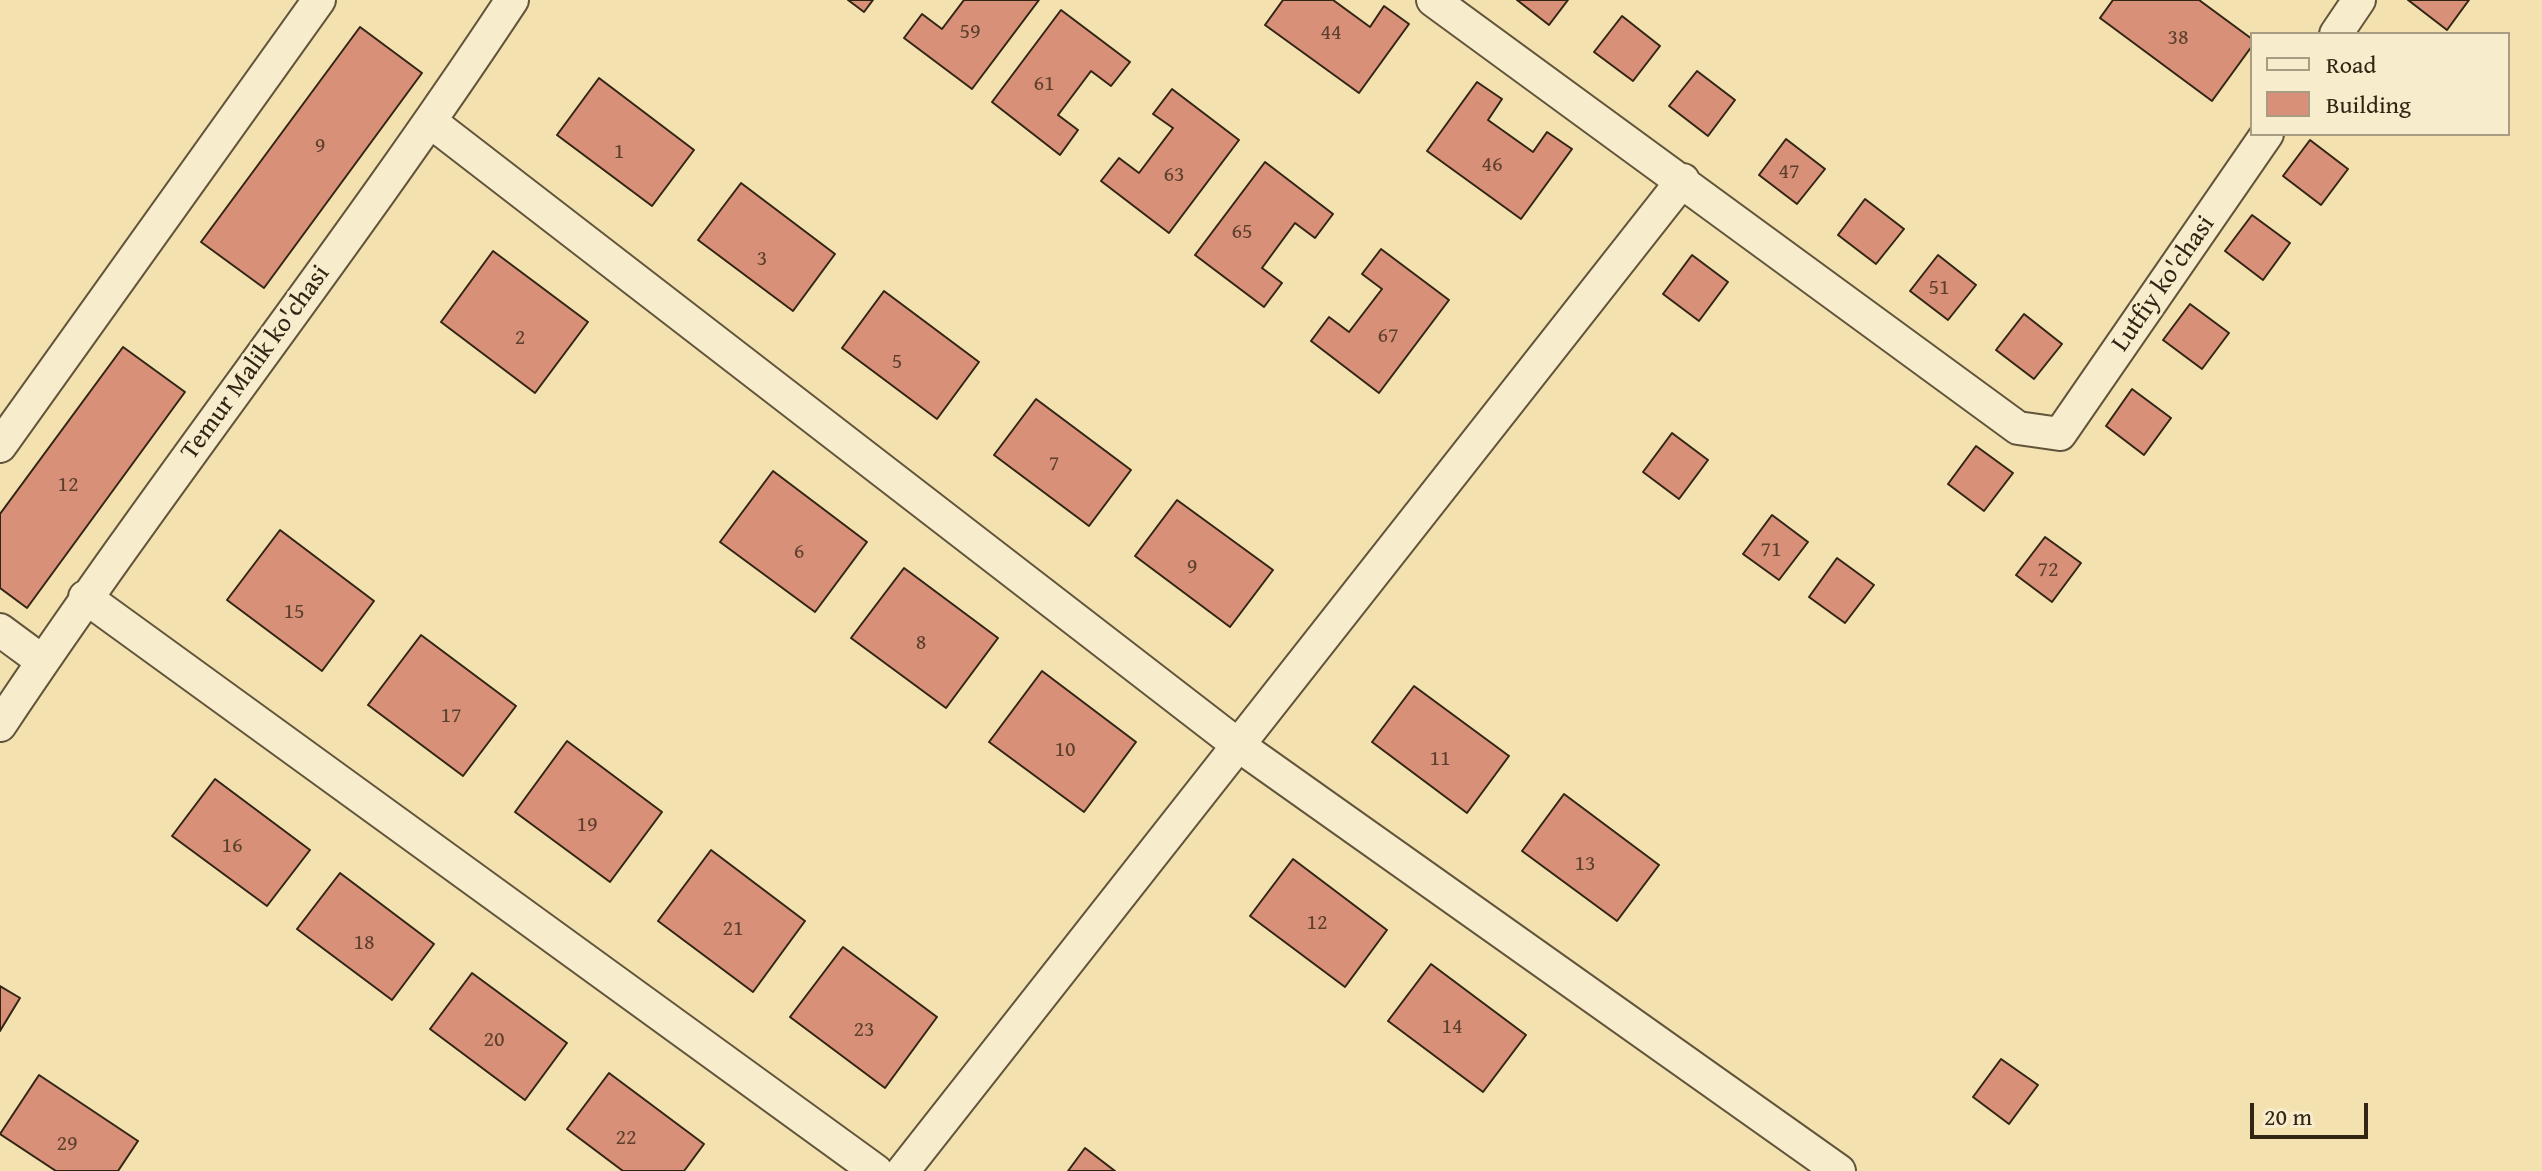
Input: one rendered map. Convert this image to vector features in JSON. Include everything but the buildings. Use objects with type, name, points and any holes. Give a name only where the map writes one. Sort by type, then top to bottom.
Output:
[{"type":"street","points":[[0,446],[319,0]]},
{"type":"street","name":"Temur Malik ko'chasi","points":[[0,725],[85,597],[431,122],[512,0]]},
{"type":"street","points":[[903,1171],[1683,180],[1433,0]]},
{"type":"street","points":[[2337,32],[2359,0]]},
{"type":"street","points":[[431,122],[1238,745],[1839,1171]]},
{"type":"street","name":"Lutfiy ko'chasi","points":[[1683,180],[2018,428],[2060,434],[2266,136]]},
{"type":"street","points":[[85,597],[876,1171]]},
{"type":"street","points":[[0,630],[42,661]]}]
